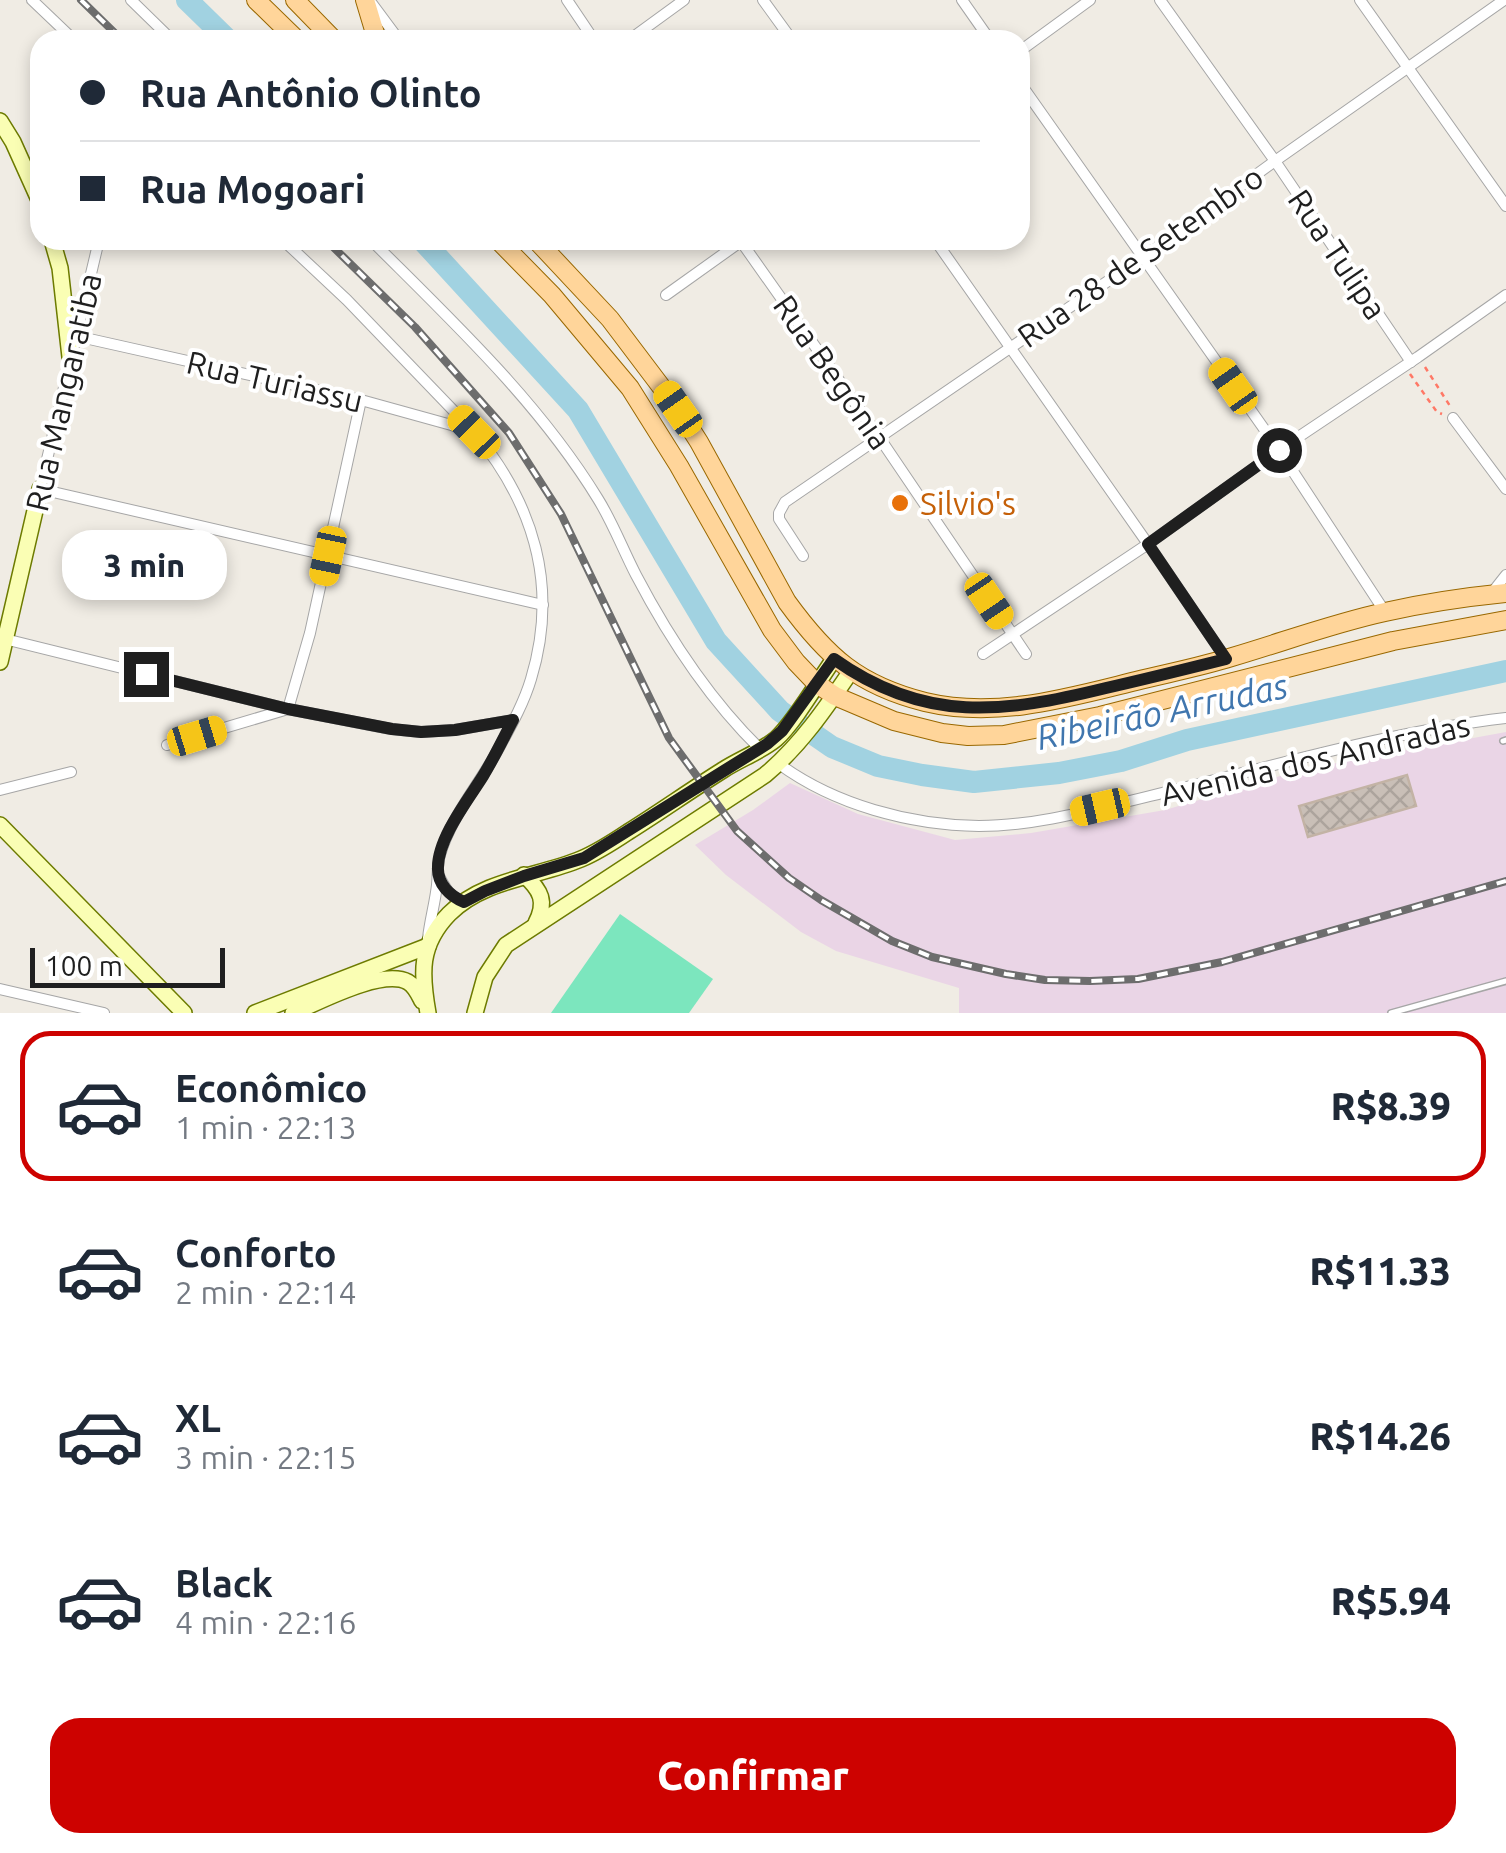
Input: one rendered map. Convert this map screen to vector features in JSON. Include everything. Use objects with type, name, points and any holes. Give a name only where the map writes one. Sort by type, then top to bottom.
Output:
[{"type":"main road","points":[[256,0],[287,30]]},
{"type":"main road","points":[[294,0],[324,30]]},
{"type":"main road","points":[[367,0],[374,30]]},
{"type":"main road","points":[[0,121],[30,179]]},
{"type":"main road","points":[[55,250],[70,356]]},
{"type":"main road","points":[[508,250],[630,388],[782,646],[813,689],[830,701],[917,729],[968,736],[1004,735],[1100,716],[1393,641],[1506,620]]},
{"type":"main road","points":[[545,250],[610,320],[663,387],[699,442],[787,602],[834,659],[876,684],[926,702],[951,706],[1027,706],[1226,659],[1385,612],[1498,594]]},
{"type":"main road","name":"Rua Mangaratiba","points":[[0,662],[40,488]]},
{"type":"main road","points":[[428,1013],[422,972],[424,955],[447,916],[485,891],[599,850],[760,749],[776,738],[834,659]]},
{"type":"main road","points":[[475,1013],[485,977],[506,945],[766,775],[785,759],[850,671]]},
{"type":"main road","points":[[0,825],[176,1010]]},
{"type":"main road","points":[[524,876],[538,887],[542,896],[542,913],[536,923]]},
{"type":"main road","points":[[255,1013],[428,946]]},
{"type":"main road","points":[[293,1013],[370,982],[392,978],[405,980],[415,988],[428,1013]]},
{"type":"street","points":[[32,0],[64,30]]},
{"type":"street","points":[[131,0],[162,30]]},
{"type":"street","points":[[367,0],[391,30]]},
{"type":"street","points":[[567,0],[587,30]]},
{"type":"street","points":[[643,30],[684,0]]},
{"type":"street","points":[[763,0],[785,30]]},
{"type":"street","points":[[962,0],[983,30]]},
{"type":"street","points":[[1030,45],[1090,0]]},
{"type":"street","name":"Rua Tulipa","points":[[1160,0],[1411,362]]},
{"type":"street","points":[[1360,0],[1506,206]]},
{"type":"street","name":"Rua 28 de Setembro","points":[[803,556],[782,525],[779,513],[785,502],[1142,257],[1504,0]]},
{"type":"street","points":[[1030,97],[1279,450],[1385,612]]},
{"type":"street","name":"Rua Mangaratiba","points":[[40,488],[96,250]]},
{"type":"street","points":[[294,250],[474,432],[507,476],[528,518],[538,556],[543,606],[540,644],[530,683],[440,853],[428,946]]},
{"type":"street","points":[[382,250],[495,364],[556,438],[600,501],[676,647],[760,749]]},
{"type":"street","points":[[666,295],[727,250]]},
{"type":"street","name":"Rua Begônia","points":[[748,250],[1026,654]]},
{"type":"street","points":[[942,250],[1226,659]]},
{"type":"street","points":[[984,654],[1506,295]]},
{"type":"street","name":"Rua Turiassu","points":[[76,336],[361,400],[474,432]]},
{"type":"street","points":[[288,709],[310,633],[361,400]]},
{"type":"street","points":[[1453,418],[1506,489]]},
{"type":"street","points":[[40,488],[543,606]]},
{"type":"street","points":[[1498,594],[1506,575]]},
{"type":"street","points":[[3,639],[288,709],[392,729],[455,730],[513,720]]},
{"type":"street","points":[[167,745],[288,709]]},
{"type":"street","name":"Avenida dos Andradas","points":[[785,759],[836,796],[878,811],[950,824],[1024,824],[1376,741],[1460,723],[1506,718]]},
{"type":"street","points":[[0,790],[71,772]]},
{"type":"street","points":[[438,874],[446,890],[464,902]]},
{"type":"street","points":[[0,989],[104,1013]]},
{"type":"lane","points":[[1391,1013],[1506,980]]},
{"type":"path","points":[[1411,362],[1449,404],[1453,418]]},
{"type":"path","points":[[1411,362],[1437,412],[1453,418]]},
{"type":"shaded area","points":[[1506,732],[1506,1013],[959,1013],[959,988],[836,951],[801,932],[726,875],[695,845],[790,783],[858,814],[955,840],[1031,833],[1165,810],[1304,769]]},
{"type":"green space","points":[[620,914],[713,979],[689,1013],[551,1013]]},
{"type":"building","points":[[1407,775],[1416,806],[1308,837],[1299,806]]},
{"type":"waterway","name":"Ribeirão Arrudas","points":[[187,0],[218,30]]},
{"type":"waterway","name":"Ribeirão Arrudas","points":[[431,250],[578,410],[716,641],[780,711],[832,747],[878,766],[974,782],[1059,773],[1121,761],[1187,740],[1506,671]]},
{"type":"railway","points":[[81,0],[112,30]]},
{"type":"railway","points":[[336,250],[415,327],[509,433],[561,514],[669,738],[737,831],[789,878],[892,941],[932,957],[1006,974],[1045,980],[1138,979],[1222,962],[1506,881]]},
{"type":"place","name":"Silvio's","points":[[900,503]]},
{"type":"route","points":[[146,674],[288,709],[392,729],[455,730],[513,720],[440,853],[438,874],[446,890],[464,902],[524,876],[584,858],[767,744],[782,731],[834,659],[850,671],[902,695],[973,708],[1027,706],[1058,700],[1226,659],[1148,544],[1279,450]]}]
